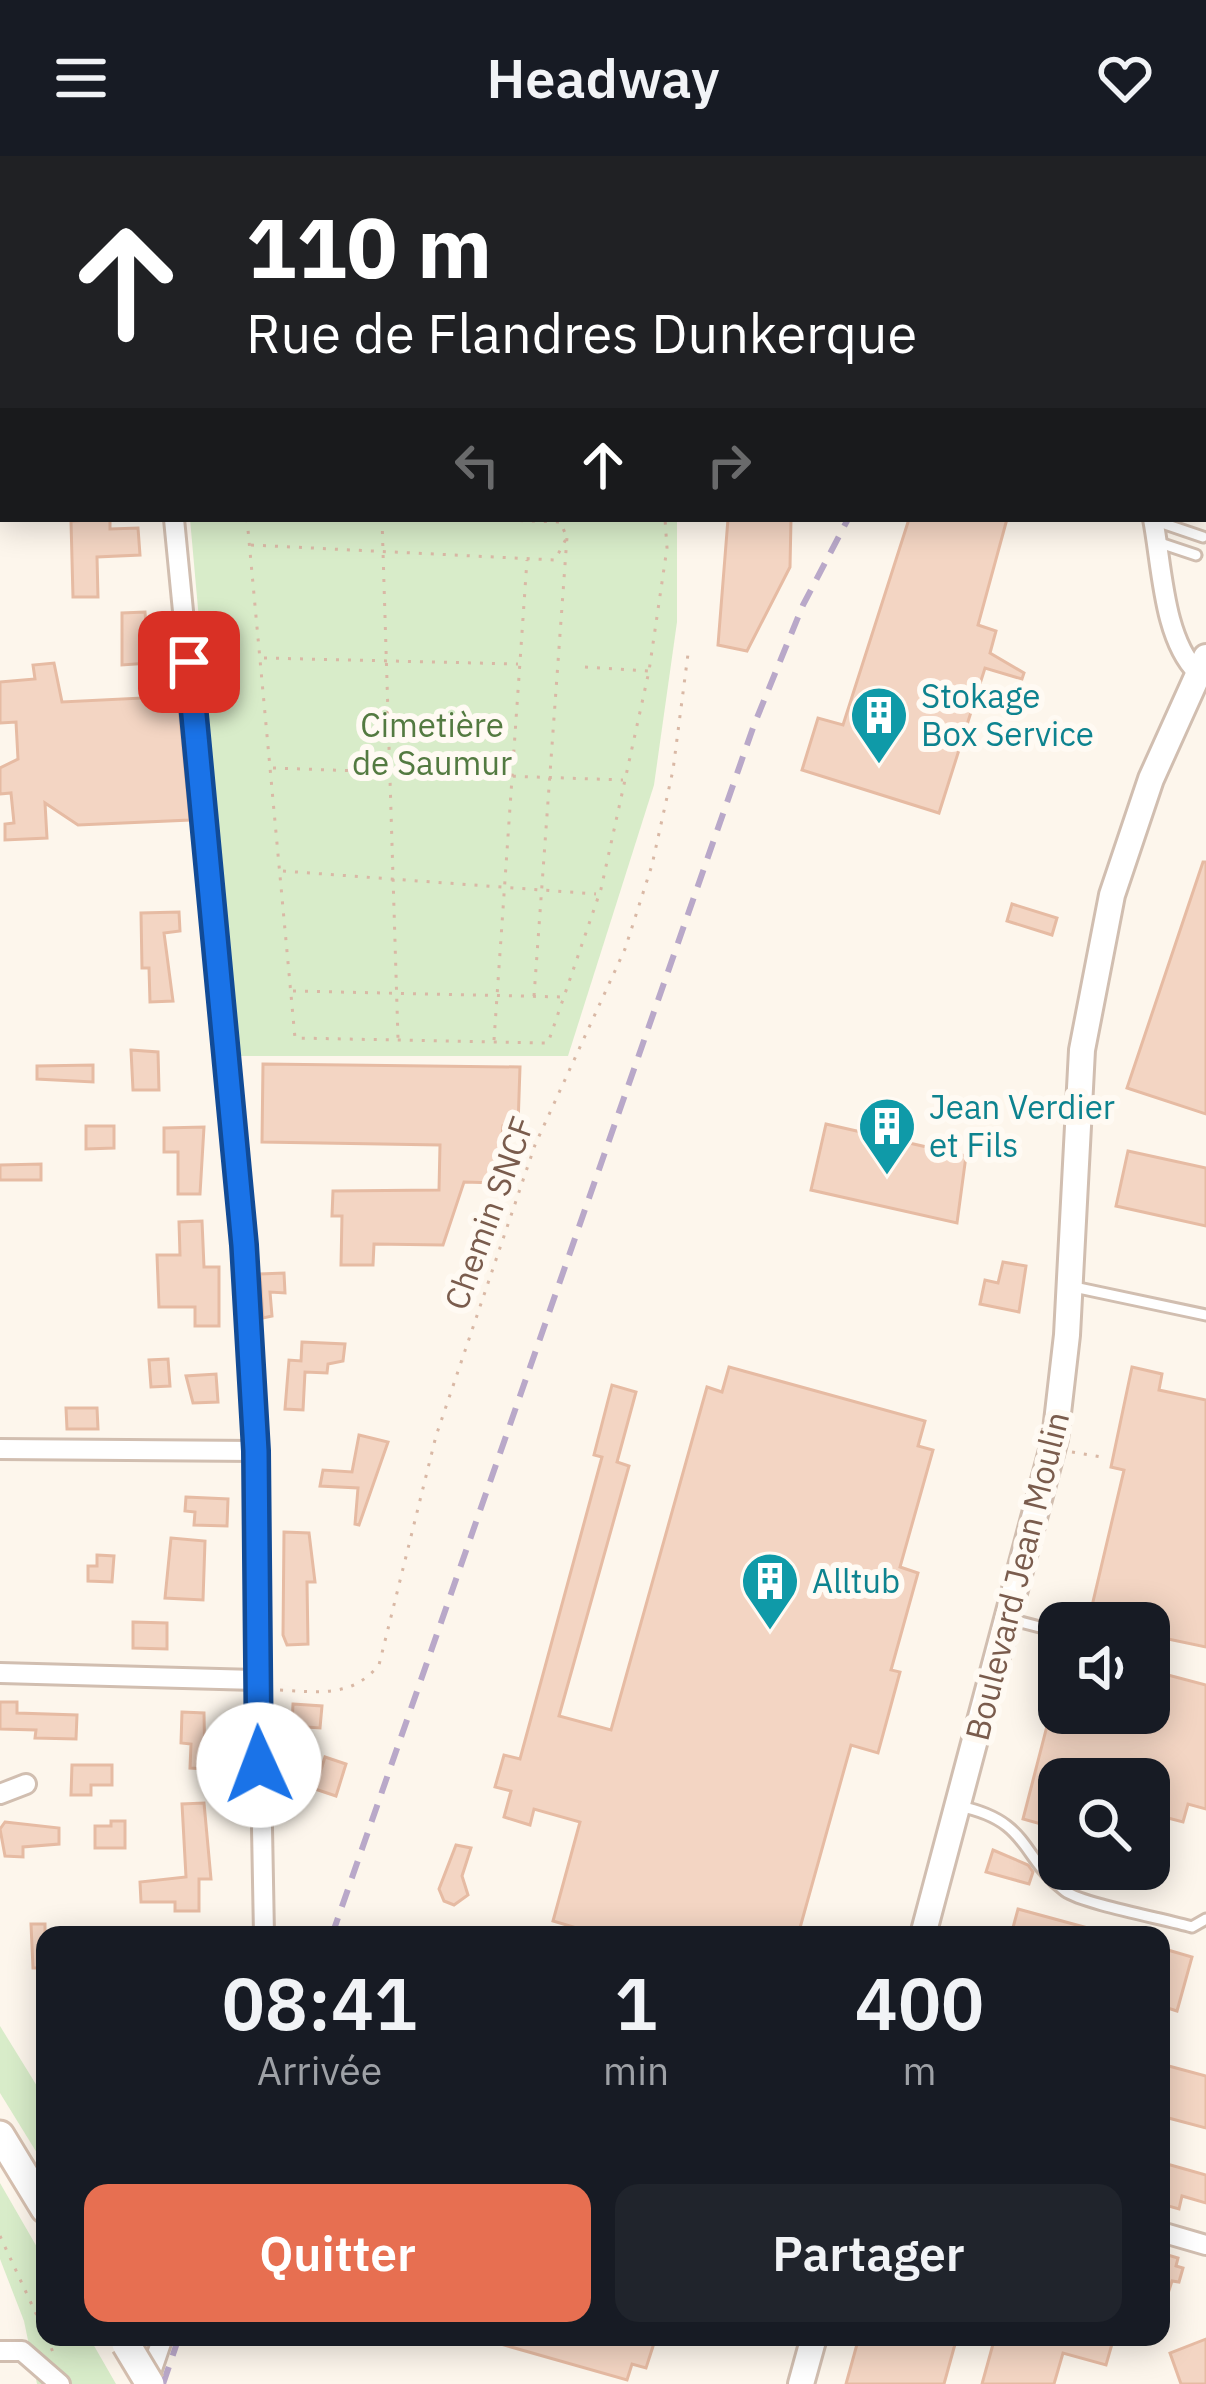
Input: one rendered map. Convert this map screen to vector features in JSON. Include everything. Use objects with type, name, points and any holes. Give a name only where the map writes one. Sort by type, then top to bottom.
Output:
[{"type":"main road","points":[[0,2134],[36,2194]]},
{"type":"main road","points":[[127,2346],[149,2384]]},
{"type":"street","points":[[174,522],[241,1202],[256,1451],[256,1680],[264,1926]]},
{"type":"street","points":[[1154,522],[1184,659],[1201,664]]},
{"type":"street","name":"Boulevard Jean Moulin","points":[[925,1926],[1053,1447],[1069,1286],[1082,1051],[1096,968],[1112,895],[1144,798],[1201,664]]},
{"type":"street","points":[[0,1449],[256,1451]]},
{"type":"street","points":[[0,1672],[256,1680]]},
{"type":"street","points":[[0,1794],[26,1784]]},
{"type":"street","points":[[1170,2235],[1206,2245]]},
{"type":"street","points":[[149,2384],[160,2346]]},
{"type":"street","points":[[801,2384],[812,2346]]},
{"type":"street","points":[[0,2351],[22,2351],[60,2384]]},
{"type":"lane","points":[[1161,522],[1203,537]]},
{"type":"lane","points":[[1157,542],[1196,555]]},
{"type":"lane","points":[[1069,1286],[1206,1315]]},
{"type":"lane","points":[[1009,1619],[1038,1627]]},
{"type":"lane","points":[[958,1806],[992,1814],[1028,1844],[1066,1892],[1192,1927],[1206,1919]]},
{"type":"path","points":[[247,522],[295,1038],[548,1043],[600,894],[649,671],[667,548],[665,522]]},
{"type":"path","points":[[382,522],[398,1040]]},
{"type":"path","points":[[533,996],[567,537],[560,522]]},
{"type":"path","points":[[249,545],[556,560],[567,537]]},
{"type":"path","points":[[494,1042],[527,560]]},
{"type":"path","name":"Chemin SNCF","points":[[256,1680],[274,1690],[336,1693],[370,1676],[379,1665],[436,1436],[466,1347],[535,1145],[625,949],[652,865],[673,770],[688,654]]},
{"type":"path","points":[[260,658],[520,664]]},
{"type":"path","points":[[585,667],[649,671]]},
{"type":"path","points":[[271,768],[625,780]]},
{"type":"path","points":[[281,870],[600,894]]},
{"type":"path","points":[[291,991],[564,997]]},
{"type":"path","points":[[1053,1447],[1101,1457]]},
{"type":"path","points":[[0,2236],[36,2313]]},
{"type":"green space","name":"Cimetière de Saumur","points":[[190,522],[677,522],[677,622],[654,785],[568,1056],[238,1056]]},
{"type":"green space","points":[[0,2026],[36,2084],[36,2151],[0,2093]]},
{"type":"green space","points":[[0,2183],[36,2245],[36,2346],[94,2346],[116,2384],[37,2384],[24,2321],[0,2259]]},
{"type":"building","points":[[71,522],[138,528],[140,555],[97,557],[98,597],[73,597]]},
{"type":"building","points":[[728,522],[791,522],[790,567],[747,651],[718,645]]},
{"type":"building","points":[[908,522],[1006,522],[978,625],[996,631],[990,653],[1024,673],[1022,679],[985,668],[939,813],[802,770],[818,718],[843,725]]},
{"type":"building","points":[[145,612],[149,663],[122,665],[122,613]]},
{"type":"building","points":[[54,663],[62,702],[162,697],[163,708],[179,706],[190,820],[78,825],[45,803],[47,838],[5,840],[5,824],[14,823],[11,793],[0,794],[0,768],[18,759],[16,722],[0,723],[0,682],[35,679],[33,665]]},
{"type":"building","points":[[1206,862],[1206,1114],[1127,1088]]},
{"type":"building","points":[[1012,904],[1057,918],[1052,935],[1007,921]]},
{"type":"building","points":[[179,912],[180,931],[164,933],[173,1001],[150,1002],[149,968],[142,968],[141,913]]},
{"type":"building","points":[[131,1050],[158,1052],[159,1090],[133,1090]]},
{"type":"building","points":[[263,1064],[520,1067],[518,1126],[503,1126],[497,1183],[464,1182],[443,1245],[374,1244],[373,1265],[341,1265],[342,1216],[332,1216],[333,1191],[439,1190],[440,1145],[262,1142]]},
{"type":"building","points":[[93,1065],[93,1082],[37,1079],[37,1066]]},
{"type":"building","name":"Jean Verdier et Fils","points":[[826,1124],[966,1156],[957,1223],[811,1190]]},
{"type":"building","points":[[86,1126],[114,1126],[114,1148],[86,1149]]},
{"type":"building","points":[[204,1127],[200,1194],[178,1194],[178,1152],[164,1152],[164,1128]]},
{"type":"building","points":[[1128,1151],[1206,1168],[1206,1226],[1116,1206]]},
{"type":"building","points":[[41,1164],[41,1180],[0,1180],[0,1165]]},
{"type":"building","points":[[202,1221],[204,1267],[219,1267],[219,1326],[195,1326],[195,1307],[159,1307],[157,1255],[180,1255],[179,1222]]},
{"type":"building","points":[[470,1252],[485,1258],[474,1292],[458,1286]]},
{"type":"building","points":[[1003,1262],[1026,1266],[1019,1312],[980,1304],[985,1280],[998,1283]]},
{"type":"building","points":[[284,1273],[285,1293],[270,1292],[272,1316],[263,1318],[260,1274]]},
{"type":"building","points":[[302,1342],[345,1344],[343,1361],[328,1364],[327,1373],[305,1372],[303,1410],[285,1409],[289,1360],[301,1361]]},
{"type":"building","points":[[168,1359],[170,1386],[151,1387],[149,1360]]},
{"type":"building","name":"Alltub","points":[[729,1367],[925,1421],[918,1446],[933,1450],[900,1567],[918,1573],[891,1670],[900,1672],[878,1753],[851,1745],[801,1926],[570,1926],[553,1921],[580,1822],[534,1809],[530,1825],[504,1817],[511,1791],[495,1787],[504,1755],[520,1759],[602,1457],[594,1455],[612,1385],[636,1392],[617,1462],[629,1466],[559,1716],[611,1730],[707,1387],[722,1392]]},
{"type":"building","points":[[1132,1367],[1162,1374],[1159,1390],[1206,1400],[1206,1647],[1170,1639],[1170,1602],[1093,1602],[1124,1470],[1111,1467]]},
{"type":"building","points":[[216,1374],[218,1402],[193,1403],[186,1376]]},
{"type":"building","points":[[66,1408],[97,1408],[98,1429],[67,1429]]},
{"type":"building","points":[[359,1435],[388,1442],[359,1525],[355,1524],[358,1488],[320,1486],[323,1470],[352,1472]]},
{"type":"building","points":[[186,1497],[228,1499],[227,1526],[194,1525],[195,1512],[185,1511]]},
{"type":"building","points":[[284,1532],[309,1533],[315,1582],[307,1582],[308,1644],[287,1645],[283,1635]]},
{"type":"building","points":[[171,1538],[205,1541],[203,1600],[165,1598]]},
{"type":"building","points":[[97,1555],[114,1556],[112,1582],[88,1581],[88,1566],[97,1566]]},
{"type":"building","points":[[133,1622],[167,1623],[167,1649],[133,1648]]},
{"type":"building","points":[[1170,1676],[1206,1685],[1206,1809],[1188,1804],[1183,1822],[1170,1819],[1170,1758],[1039,1758],[1045,1734],[1170,1734]]},
{"type":"building","points":[[0,1702],[17,1702],[17,1713],[77,1715],[76,1739],[35,1738],[36,1730],[0,1729]]},
{"type":"building","points":[[293,1704],[322,1706],[320,1728],[292,1726]]},
{"type":"building","points":[[182,1712],[204,1713],[205,1769],[190,1768],[191,1744],[181,1743]]},
{"type":"building","points":[[325,1757],[346,1764],[336,1796],[315,1789]]},
{"type":"building","points":[[1038,1761],[1038,1823],[1023,1819]]},
{"type":"building","points":[[72,1765],[112,1765],[112,1785],[91,1785],[91,1795],[71,1795]]},
{"type":"building","points":[[204,1803],[211,1879],[199,1879],[199,1911],[175,1911],[175,1902],[141,1902],[140,1882],[186,1877],[182,1804]]},
{"type":"building","points":[[111,1821],[125,1821],[125,1848],[95,1848],[95,1826],[111,1826]]},
{"type":"building","points":[[5,1822],[59,1828],[59,1844],[23,1847],[23,1857],[5,1856],[0,1829]]},
{"type":"building","points":[[456,1845],[471,1848],[462,1876],[468,1895],[454,1905],[444,1901],[439,1889]]},
{"type":"building","points":[[993,1850],[1028,1865],[1033,1872],[1029,1884],[986,1872]]},
{"type":"building","points":[[1018,1909],[1080,1926],[1013,1926]]},
{"type":"building","points":[[31,1924],[45,1924],[36,1926],[33,1968]]},
{"type":"building","points":[[1170,1951],[1192,1957],[1177,2011],[1170,2009]]},
{"type":"building","points":[[1170,2066],[1206,2076],[1206,2128],[1170,2118]]},
{"type":"building","points":[[1170,2165],[1206,2175],[1206,2203],[1182,2196],[1179,2209],[1170,2206]]},
{"type":"building","points":[[1170,2256],[1178,2258],[1176,2266],[1183,2268],[1179,2282],[1172,2281],[1170,2287]]},
{"type":"building","points":[[1206,2339],[1206,2384],[1181,2384],[1170,2353]]},
{"type":"building","points":[[508,2346],[653,2346],[646,2368],[632,2364],[627,2380]]},
{"type":"building","points":[[857,2346],[955,2346],[944,2384],[846,2384]]},
{"type":"building","points":[[993,2346],[1111,2346],[1106,2365],[1063,2353],[1054,2384],[982,2384]]},
{"type":"railway","points":[[335,1926],[754,725],[803,605],[846,522]]},
{"type":"railway","points":[[163,2384],[176,2346]]},
{"type":"place","name":"Stokage Box Service","points":[[879,766]]},
{"type":"place","name":"Jean Verdier et Fils","points":[[887,1177]]},
{"type":"place","name":"Alltub","points":[[770,1632]]},
{"type":"route","points":[[189,662],[221,982],[254,1398],[259,1765]]}]
